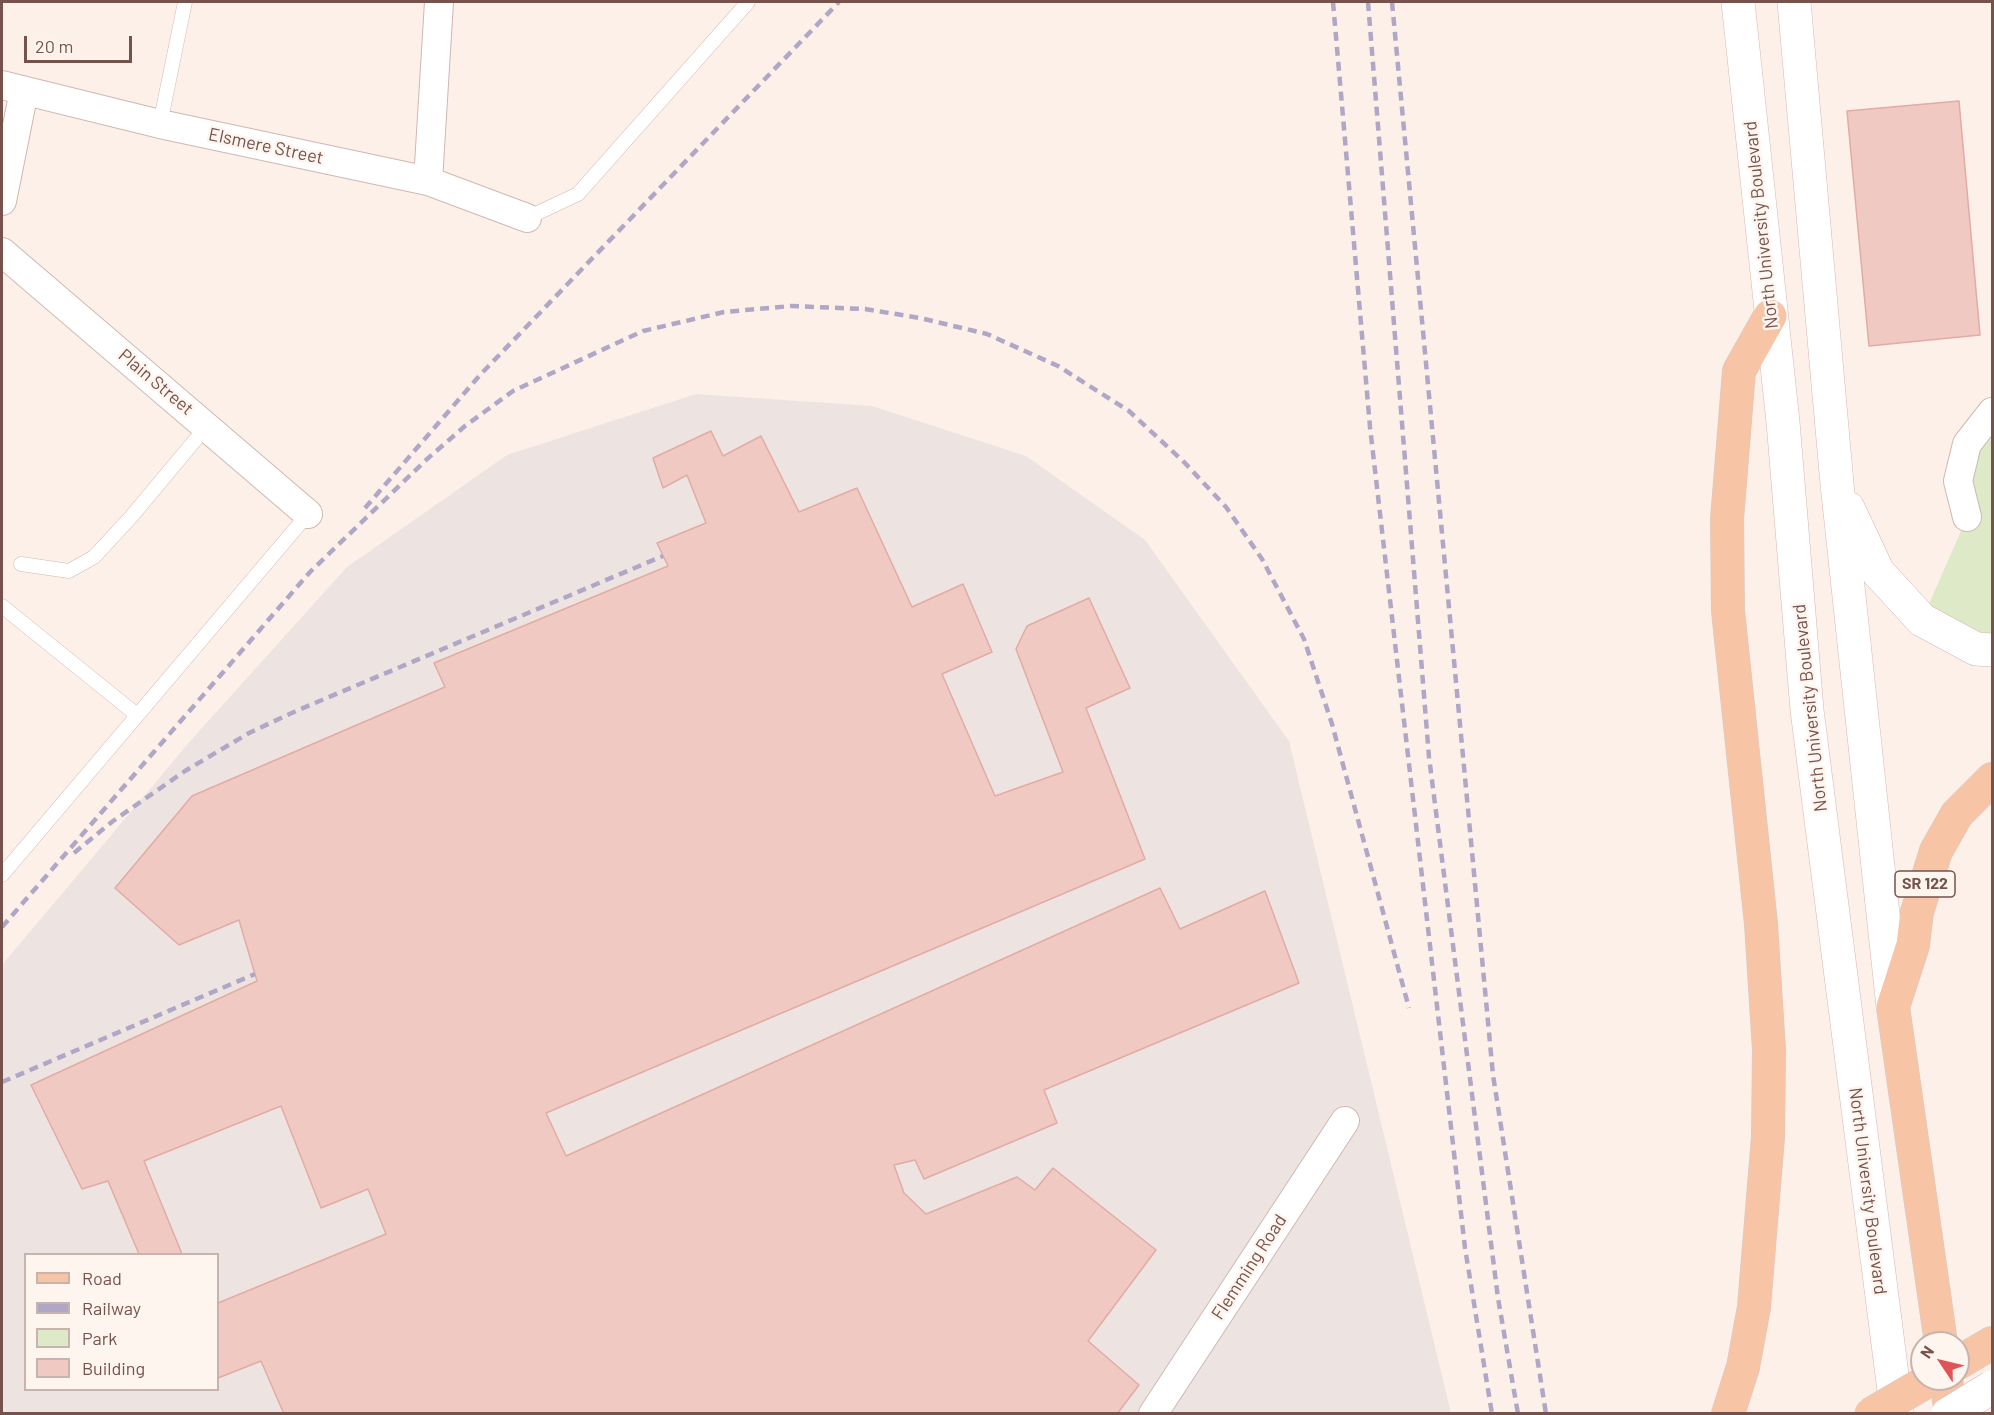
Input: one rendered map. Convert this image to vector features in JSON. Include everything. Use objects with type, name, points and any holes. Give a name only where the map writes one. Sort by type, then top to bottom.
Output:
[{"type":"main road","name":"North University Boulevard","points":[[1738,2],[1783,422],[1808,710],[1897,1413]]},
{"type":"main road","points":[[1794,2],[1837,484],[1893,1007]]},
{"type":"main road","points":[[1728,1413],[1743,1367],[1754,1307],[1768,1137],[1769,1050],[1749,797],[1728,611],[1727,519],[1738,371],[1770,316]]},
{"type":"main road","points":[[1837,484],[1878,572],[1922,620],[1976,649],[1992,651]]},
{"type":"main road","name":"SR 122","points":[[1939,1331],[1893,1007],[1912,945],[1917,912],[1936,851],[1957,814],[1992,779]]},
{"type":"main road","points":[[1970,1356],[1992,1343]]},
{"type":"main road","points":[[1947,1391],[1950,1413],[1992,1387]]},
{"type":"main road","points":[[1871,1413],[1910,1391]]},
{"type":"street","points":[[428,181],[438,2]]},
{"type":"street","name":"Elsmere Street","points":[[13,88],[160,124],[428,181],[527,218]]},
{"type":"street","points":[[2,201],[13,88]]},
{"type":"street","name":"Plain Street","points":[[2,252],[308,514]]},
{"type":"street","points":[[1968,517],[1958,480],[1967,444],[1992,412]]},
{"type":"street","name":"Flemming Road","points":[[1153,1413],[1345,1121]]},
{"type":"lane","points":[[160,124],[185,2]]},
{"type":"lane","points":[[527,218],[578,194],[748,2]]},
{"type":"lane","points":[[21,564],[69,572],[94,557],[131,517],[207,426]]},
{"type":"lane","points":[[2,875],[308,514]]},
{"type":"lane","points":[[2,606],[137,715]]},
{"type":"shaded area","points":[[696,394],[872,406],[1026,456],[1145,540],[1289,741],[1451,1413],[2,1414],[2,965],[192,739],[347,567],[507,455]]},
{"type":"green space","points":[[1992,412],[1992,650],[1922,620],[1967,517],[1958,481]]},
{"type":"building","points":[[1959,101],[1980,335],[1869,346],[1847,111]]},
{"type":"building","points":[[711,431],[723,456],[761,436],[799,512],[857,488],[912,607],[963,584],[992,652],[942,674],[995,796],[1063,772],[1016,649],[1027,626],[1089,598],[1130,688],[1086,708],[1145,859],[546,1113],[566,1156],[1160,888],[1180,929],[1265,891],[1299,983],[1044,1090],[1057,1123],[924,1179],[915,1160],[894,1165],[904,1193],[926,1214],[1017,1177],[1035,1190],[1053,1168],[1156,1250],[1088,1341],[1139,1385],[1117,1414],[284,1414],[261,1361],[219,1378],[219,1303],[386,1234],[368,1189],[321,1208],[281,1106],[144,1161],[182,1253],[139,1253],[108,1181],[82,1189],[31,1085],[257,981],[239,920],[179,945],[115,888],[192,796],[445,687],[434,663],[668,566],[657,543],[706,523],[687,475],[663,488],[653,458]]},
{"type":"railway","points":[[365,508],[480,375],[839,2]]},
{"type":"railway","points":[[1333,2],[1370,427],[1465,1248],[1492,1414]]},
{"type":"railway","points":[[1368,2],[1429,757],[1498,1298],[1518,1414]]},
{"type":"railway","points":[[1392,2],[1493,1075],[1546,1414]]},
{"type":"railway","points":[[2,927],[310,572],[426,460],[465,426],[513,391],[643,331],[724,312],[791,306],[865,309],[920,318],[987,334],[1058,366],[1129,411],[1184,462],[1226,507],[1262,559],[1304,639],[1332,724],[1409,1008]]},
{"type":"railway","points":[[74,853],[113,821],[185,771],[249,733],[663,556]]},
{"type":"railway","points":[[2,1082],[255,974]]}]
